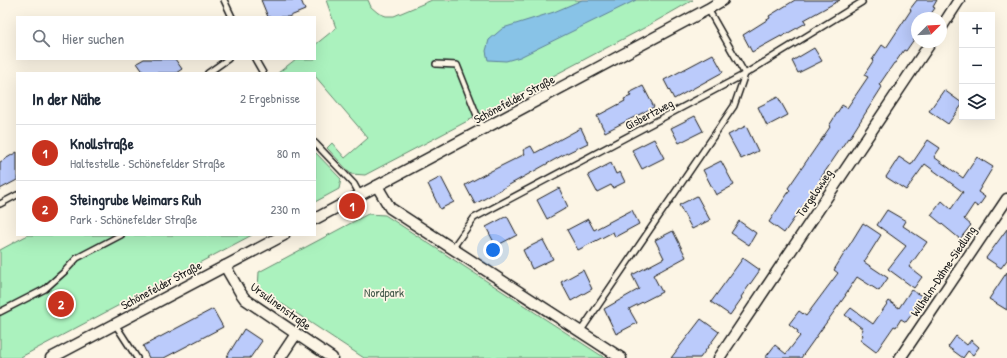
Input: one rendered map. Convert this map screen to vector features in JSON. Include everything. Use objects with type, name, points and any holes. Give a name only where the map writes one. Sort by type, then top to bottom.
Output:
[{"type":"street","name":"Schönefelder Straße","points":[[316,218],[724,0]]},
{"type":"street","points":[[947,19],[959,0]]},
{"type":"street","name":"Torgelowweg","points":[[719,358],[927,48]]},
{"type":"street","points":[[377,186],[390,208],[621,358]]},
{"type":"street","name":"Wilhelm-Dähne-Siedlung","points":[[900,358],[1007,199]]},
{"type":"street","name":"Schönefelder Straße","points":[[51,358],[282,236]]},
{"type":"street","name":"Ursulinenstraße","points":[[224,266],[245,298],[332,358]]},
{"type":"street","points":[[280,358],[296,334]]},
{"type":"lane","points":[[224,0],[232,16]]},
{"type":"lane","name":"Gisbertzweg","points":[[452,249],[474,218],[745,74],[862,2]]},
{"type":"lane","points":[[580,332],[734,106],[745,74],[708,9]]},
{"type":"lane","points":[[209,72],[227,60]]},
{"type":"lane","points":[[256,60],[262,72]]},
{"type":"lane","points":[[436,64],[457,65],[478,118],[484,129]]},
{"type":"lane","points":[[316,144],[354,184],[360,195]]},
{"type":"lane","points":[[0,204],[16,196]]},
{"type":"lane","points":[[0,312],[45,289],[77,258],[119,236]]},
{"type":"lane","points":[[115,324],[137,358]]},
{"type":"green space","points":[[326,0],[368,0],[371,7],[378,13],[386,16],[394,16],[432,0],[693,0],[644,28],[365,175],[351,174],[327,148],[332,143],[345,158],[368,138],[316,77],[316,72],[279,72],[295,60],[316,60],[316,44],[336,28]]},
{"type":"green space","points":[[316,153],[341,179],[339,189],[316,201]]},
{"type":"green space","name":"Nordpark","points":[[368,214],[385,215],[605,358],[364,358],[258,288],[259,272]]},
{"type":"green space","points":[[26,236],[250,236],[19,358],[0,358],[0,250]]},
{"type":"water","points":[[582,0],[636,0],[520,57],[506,61],[488,60],[486,51],[489,40],[503,28],[554,12]]},
{"type":"building","points":[[261,0],[301,0],[305,10],[290,16],[268,16]]},
{"type":"building","points":[[795,0],[840,0],[804,20],[806,23],[752,52],[743,35],[770,18],[769,16]]},
{"type":"building","points":[[917,0],[937,0],[932,12],[911,12],[911,44],[906,51],[904,50],[879,85],[882,87],[849,139],[848,138],[784,233],[769,222],[790,190],[788,188],[830,127],[829,126],[842,105],[847,108],[868,77],[864,75],[873,61],[872,60],[882,45],[886,48],[911,10],[910,9]]},
{"type":"building","points":[[814,48],[822,61],[798,73],[792,61]]},
{"type":"building","points":[[713,54],[723,72],[674,99],[664,80]]},
{"type":"building","points":[[142,60],[176,60],[182,69],[178,72],[143,72],[137,63]]},
{"type":"building","points":[[643,86],[654,107],[605,132],[597,116],[625,101],[624,99],[631,96],[629,93]]},
{"type":"building","points":[[944,90],[959,101],[959,109],[948,124],[929,111]]},
{"type":"building","points":[[778,97],[788,115],[767,126],[758,107]]},
{"type":"building","points":[[695,116],[703,131],[679,143],[671,128]]},
{"type":"building","points":[[746,126],[758,151],[741,159],[728,135]]},
{"type":"building","points":[[581,128],[588,143],[563,155],[475,204],[465,185],[525,154],[523,150],[531,146],[535,153]]},
{"type":"building","points":[[654,139],[664,158],[642,169],[632,150]]},
{"type":"building","points":[[928,140],[940,148],[934,157],[963,178],[977,157],[993,167],[978,192],[985,197],[978,207],[974,204],[964,219],[971,225],[960,239],[931,215],[942,201],[951,209],[963,192],[925,164],[906,190],[886,177],[899,157],[911,165]]},
{"type":"building","points":[[16,153],[16,181],[0,189],[0,162]]},
{"type":"building","points":[[721,161],[734,185],[716,195],[703,170]]},
{"type":"building","points":[[611,163],[616,174],[620,172],[625,182],[613,188],[611,185],[597,192],[588,175]]},
{"type":"building","points":[[441,177],[454,202],[440,209],[428,184]]},
{"type":"building","points":[[559,188],[568,207],[547,219],[537,200]]},
{"type":"building","points":[[697,196],[710,220],[692,229],[679,205]]},
{"type":"building","points":[[632,210],[639,224],[615,237],[613,232],[578,250],[567,230],[588,219],[594,230]]},
{"type":"building","points":[[887,210],[906,221],[903,226],[927,242],[909,267],[922,277],[914,288],[888,269],[906,246],[877,225]]},
{"type":"building","points":[[507,216],[517,235],[496,246],[486,227]]},
{"type":"building","points":[[739,221],[756,233],[749,245],[731,233]]},
{"type":"building","points":[[863,223],[881,235],[864,262],[888,278],[879,291],[857,277],[801,358],[765,358],[775,345],[786,354],[800,336],[797,333],[798,331],[789,324],[799,311],[806,316],[838,273],[834,270]]},
{"type":"building","points":[[1007,229],[1007,260],[1001,268],[986,258]]},
{"type":"building","points":[[673,231],[686,257],[653,275],[662,292],[629,309],[637,323],[616,334],[604,309],[639,289],[632,275],[664,258],[655,240]]},
{"type":"building","points":[[543,240],[553,259],[532,269],[523,250]]},
{"type":"building","points":[[743,258],[760,270],[730,315],[711,302]]},
{"type":"building","points":[[583,270],[592,289],[571,301],[561,282]]},
{"type":"building","points":[[1007,272],[1007,310],[989,299]]},
{"type":"building","points":[[911,290],[922,296],[915,306],[917,307],[906,322],[901,319],[896,327],[894,326],[876,352],[860,340],[863,335],[861,333],[863,329],[845,315],[851,308],[873,324],[889,301],[899,308]]},
{"type":"building","points":[[213,309],[223,327],[164,358],[149,358],[143,346]]},
{"type":"building","points":[[701,319],[719,332],[700,358],[671,358]]},
{"type":"building","points":[[244,329],[262,341],[250,358],[226,358]]},
{"type":"building","points":[[956,336],[967,345],[971,340],[979,347],[973,355],[968,351],[963,358],[948,347]]},
{"type":"place","name":"Knollstraße","points":[[352,206]]},
{"type":"place","name":"Steingrube Weimars Ruh","points":[[61,304]]}]
